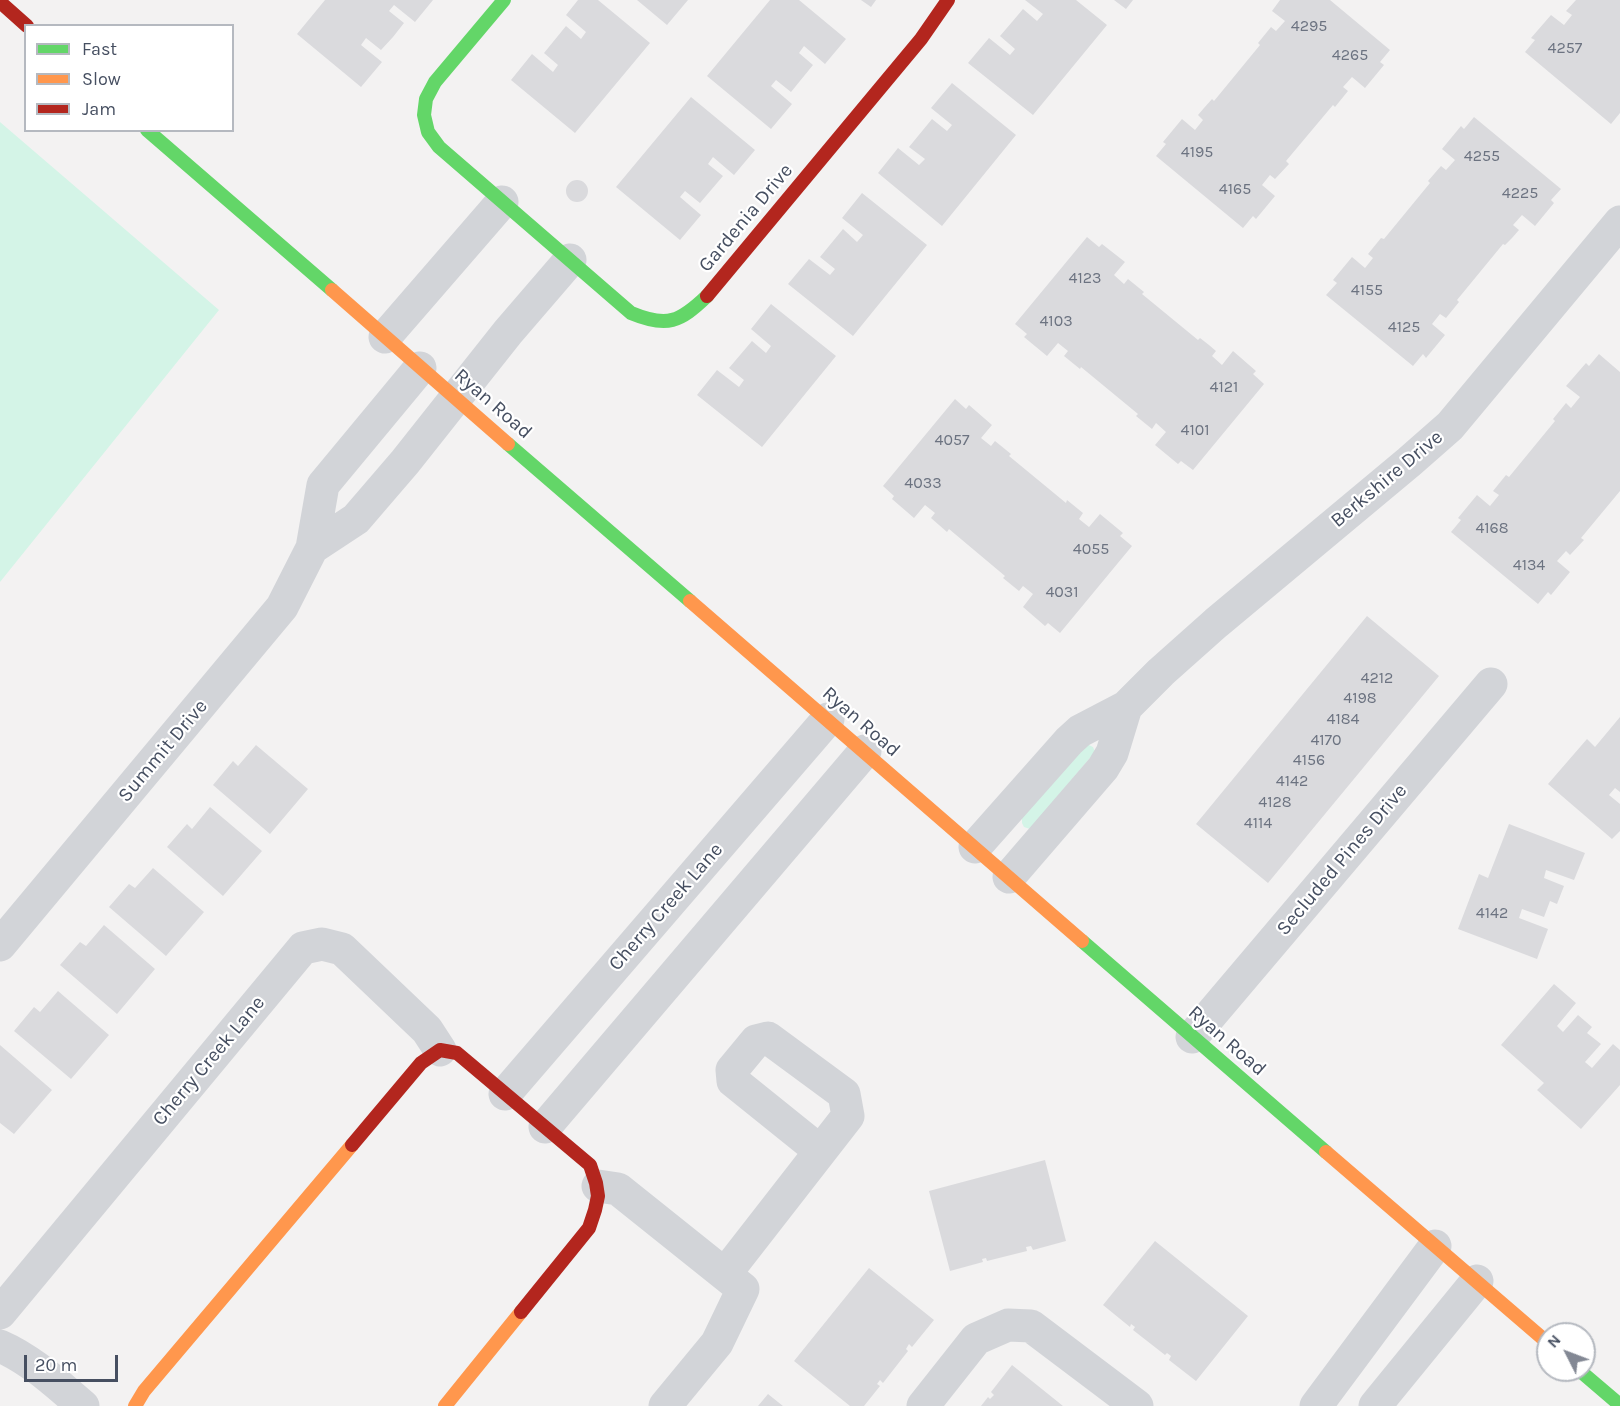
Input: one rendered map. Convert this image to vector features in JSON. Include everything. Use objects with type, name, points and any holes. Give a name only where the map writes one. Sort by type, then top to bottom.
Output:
[{"type":"main road","name":"Gardenia Drive","points":[[504,0],[435,82],[426,99],[424,115],[428,132],[439,147],[631,313],[656,322],[669,322],[682,317],[709,294],[921,39],[948,0]]},
{"type":"main road","points":[[0,2],[25,24]]},
{"type":"main road","name":"Ryan Road","points":[[149,132],[1536,1333]]},
{"type":"main road","points":[[135,1406],[144,1391],[421,1063],[440,1050],[458,1053],[590,1165],[598,1186],[598,1207],[589,1228],[445,1406]]},
{"type":"main road","points":[[1593,1382],[1620,1405]]},
{"type":"street","points":[[385,337],[502,202]]},
{"type":"street","name":"Berkshire Drive","points":[[975,847],[1080,731],[1126,707],[1216,623],[1450,426],[1620,222]]},
{"type":"street","name":"Summit Drive","points":[[312,548],[356,519],[405,462],[508,332],[570,261]]},
{"type":"street","name":"Summit Drive","points":[[0,945],[11,910],[282,607],[312,548],[322,485],[420,368]]},
{"type":"street","name":"Secluded Pines Drive","points":[[1192,1036],[1491,684]]},
{"type":"street","name":"Berkshire Drive","points":[[1009,878],[1103,768],[1113,753],[1126,707]]},
{"type":"street","name":"Cherry Creek Lane","points":[[505,1094],[828,720]]},
{"type":"street","points":[[545,1127],[865,751]]},
{"type":"street","name":"Cherry Creek Lane","points":[[0,1313],[303,948],[322,944],[342,950],[427,1030],[440,1050]]},
{"type":"street","points":[[724,1274],[820,1151]]},
{"type":"street","points":[[598,1186],[618,1189],[743,1289],[717,1343],[665,1406]]},
{"type":"street","points":[[1316,1406],[1436,1246]]},
{"type":"street","points":[[1376,1406],[1477,1281]]},
{"type":"street","points":[[923,1406],[976,1339],[1008,1324],[1031,1326],[1137,1406]]},
{"type":"street","points":[[0,1346],[14,1352],[38,1368],[83,1406]]},
{"type":"green space","points":[[0,122],[219,310],[0,582]]},
{"type":"green space","points":[[1087,744],[1093,747],[1095,752],[1030,829],[1024,827],[1022,816]]},
{"type":"building","points":[[325,0],[433,0],[415,22],[394,5],[389,11],[404,23],[381,50],[366,38],[361,45],[382,62],[361,87],[297,34]]},
{"type":"building","points":[[578,0],[598,0],[650,43],[575,133],[511,80],[532,54],[553,72],[558,65],[544,53],[566,26],[581,39],[586,32],[566,15]]},
{"type":"building","points":[[637,0],[688,0],[667,25]]},
{"type":"building","points":[[770,0],[799,0],[846,39],[825,64],[804,46],[799,53],[813,65],[791,92],[776,80],[771,86],[792,104],[771,129],[707,76]]},
{"type":"building","points":[[861,0],[876,0],[871,7]]},
{"type":"building","points":[[1025,0],[1076,0],[1107,25],[1033,115],[968,63],[989,38],[1010,55],[1015,49],[1000,36],[1023,9],[1037,21],[1043,14]]},
{"type":"building","points":[[1114,0],[1133,0],[1126,9]]},
{"type":"building","points":[[1280,0],[1330,0],[1390,50],[1380,62],[1384,65],[1365,88],[1352,77],[1343,87],[1348,91],[1335,107],[1333,105],[1286,161],[1289,164],[1275,179],[1270,175],[1262,185],[1275,196],[1256,219],[1253,216],[1243,228],[1156,156],[1166,144],[1163,142],[1182,119],[1195,130],[1203,120],[1198,115],[1212,99],[1214,101],[1260,45],[1258,43],[1271,27],[1276,31],[1285,21],[1272,11]]},
{"type":"building","points":[[1576,0],[1620,0],[1620,113],[1611,124],[1525,52],[1535,40],[1531,38],[1551,15],[1564,25],[1572,15],[1566,11]]},
{"type":"building","points":[[952,83],[1016,135],[942,226],[878,173],[898,148],[919,165],[925,159],[909,147],[932,119],[947,131],[952,125],[931,108]]},
{"type":"building","points":[[691,97],[755,150],[734,175],[713,157],[708,164],[723,176],[700,203],[685,191],[680,197],[701,215],[680,240],[616,187]]},
{"type":"building","points":[[1474,117],[1561,189],[1551,200],[1554,203],[1535,226],[1522,215],[1513,225],[1519,230],[1505,245],[1503,244],[1457,300],[1459,302],[1446,318],[1440,314],[1432,324],[1445,335],[1426,358],[1423,354],[1413,366],[1326,295],[1337,283],[1333,280],[1352,257],[1365,268],[1373,258],[1368,254],[1381,238],[1384,239],[1430,183],[1428,181],[1441,166],[1446,170],[1455,160],[1442,149],[1461,126],[1464,129]]},
{"type":"building","points":[[577,180],[585,183],[588,191],[585,199],[577,202],[569,199],[566,191],[569,183]]},
{"type":"building","points":[[862,193],[927,245],[853,336],[788,284],[809,259],[830,275],[835,269],[820,257],[843,229],[857,242],[863,235],[842,218]]},
{"type":"building","points":[[1087,237],[1099,247],[1102,244],[1125,262],[1114,275],[1124,284],[1128,279],[1144,292],[1142,294],[1198,340],[1200,338],[1209,345],[1216,351],[1212,356],[1222,365],[1233,351],[1256,371],[1253,374],[1264,384],[1193,470],[1181,461],[1178,464],[1155,445],[1166,432],[1156,423],[1152,429],[1136,416],[1138,414],[1081,367],[1080,369],[1064,356],[1068,351],[1058,343],[1047,356],[1024,337],[1027,334],[1015,324]]},
{"type":"building","points":[[771,304],[836,356],[762,447],[697,395],[717,370],[739,387],[744,380],[729,368],[752,341],[766,353],[771,346],[751,329]]},
{"type":"building","points":[[1599,354],[1620,372],[1620,491],[1581,538],[1584,540],[1570,555],[1566,551],[1557,561],[1570,572],[1551,595],[1548,592],[1538,604],[1451,532],[1461,520],[1458,518],[1477,495],[1490,506],[1499,495],[1493,491],[1506,475],[1509,477],[1555,421],[1553,419],[1566,403],[1571,408],[1580,397],[1566,386],[1586,363],[1589,366]]},
{"type":"building","points":[[955,399],[966,409],[969,405],[992,425],[981,438],[991,446],[995,441],[1011,454],[1009,456],[1066,503],[1067,500],[1083,513],[1079,519],[1089,527],[1100,514],[1123,533],[1120,536],[1132,546],[1060,633],[1048,623],[1045,626],[1023,607],[1033,594],[1023,586],[1019,591],[1003,578],[1005,576],[949,529],[947,532],[931,518],[935,513],[925,505],[914,518],[892,499],[894,496],[883,486]]},
{"type":"building","points":[[1367,616],[1439,676],[1268,883],[1196,824]]},
{"type":"building","points":[[1620,717],[1620,792],[1615,788],[1609,795],[1620,804],[1620,831],[1612,839],[1548,784],[1587,739],[1595,747]]},
{"type":"building","points":[[256,745],[308,789],[270,834],[213,785],[233,761],[238,766]]},
{"type":"building","points":[[210,807],[262,851],[223,896],[167,847],[187,824],[192,829]]},
{"type":"building","points":[[1509,824],[1585,853],[1574,880],[1546,870],[1544,878],[1564,886],[1557,904],[1550,901],[1544,917],[1522,909],[1519,918],[1548,929],[1537,959],[1458,929],[1479,874],[1488,878]]},
{"type":"building","points":[[153,868],[204,912],[166,956],[109,907],[129,884],[135,888]]},
{"type":"building","points":[[104,925],[155,969],[117,1014],[60,965],[80,942],[86,946]]},
{"type":"building","points":[[1554,984],[1576,1003],[1557,1026],[1563,1032],[1578,1015],[1592,1027],[1587,1033],[1601,1044],[1585,1062],[1592,1068],[1613,1044],[1620,1050],[1620,1085],[1581,1129],[1537,1090],[1544,1083],[1501,1045]]},
{"type":"building","points":[[58,991],[109,1035],[71,1079],[14,1031],[34,1007],[40,1012]]},
{"type":"building","points":[[0,1045],[52,1090],[14,1134],[0,1123]]},
{"type":"building","points":[[1045,1160],[1066,1241],[1033,1250],[1031,1246],[1026,1247],[1027,1251],[987,1261],[986,1258],[982,1259],[983,1262],[950,1271],[929,1191]]},
{"type":"building","points":[[1155,1241],[1248,1316],[1196,1381],[1169,1360],[1171,1356],[1167,1353],[1165,1355],[1133,1330],[1135,1327],[1131,1324],[1130,1327],[1103,1305]]},
{"type":"building","points":[[869,1268],[934,1320],[912,1347],[909,1344],[906,1349],[908,1351],[883,1383],[880,1380],[877,1384],[880,1386],[864,1406],[850,1406],[794,1361]]},
{"type":"building","points":[[1012,1365],[1063,1406],[981,1406],[988,1397],[990,1399],[994,1395],[991,1392]]},
{"type":"building","points":[[768,1394],[783,1406],[758,1406]]},
{"type":"traffic: fast","points":[[504,0],[435,82],[426,99],[424,115],[428,132],[439,147],[631,313],[654,320],[672,320],[689,312],[707,296]]},
{"type":"traffic: fast","points":[[149,132],[332,290]]},
{"type":"traffic: fast","points":[[508,444],[690,601]]},
{"type":"traffic: fast","points":[[1082,941],[1326,1152]]},
{"type":"traffic: fast","points":[[1593,1382],[1620,1405]]},
{"type":"traffic: slow","points":[[332,290],[508,444]]},
{"type":"traffic: slow","points":[[690,601],[1082,941]]},
{"type":"traffic: slow","points":[[135,1406],[144,1391],[352,1145]]},
{"type":"traffic: slow","points":[[1326,1152],[1536,1333]]},
{"type":"traffic: slow","points":[[445,1406],[521,1312]]},
{"type":"traffic: jam","points":[[707,296],[921,39],[948,0]]},
{"type":"traffic: jam","points":[[0,2],[25,24]]},
{"type":"traffic: jam","points":[[352,1145],[421,1063],[440,1050],[457,1053],[590,1165],[598,1196],[589,1228],[521,1312]]}]
